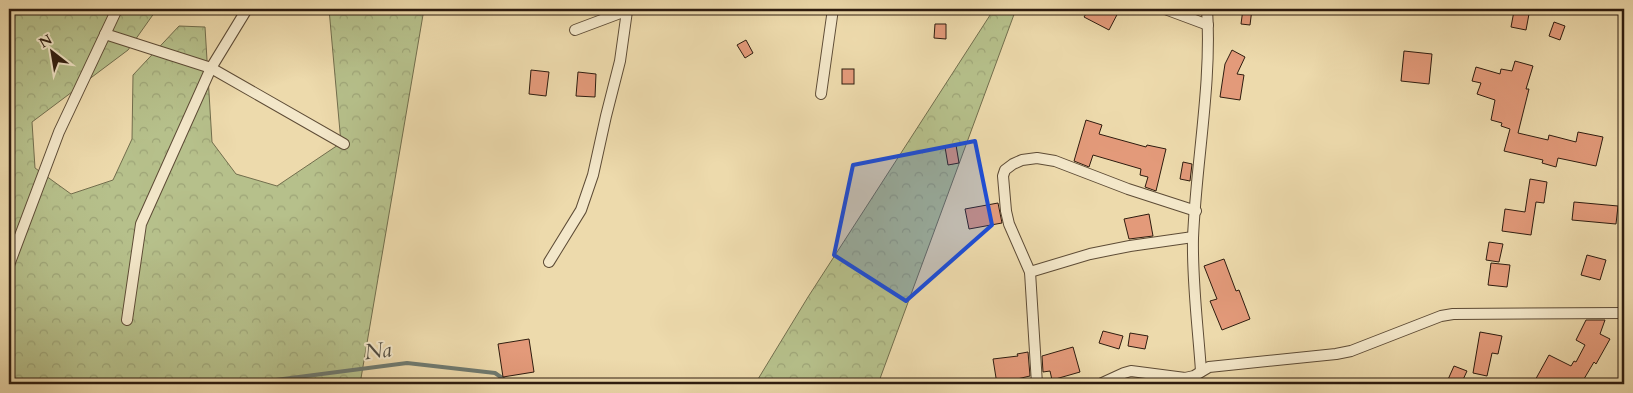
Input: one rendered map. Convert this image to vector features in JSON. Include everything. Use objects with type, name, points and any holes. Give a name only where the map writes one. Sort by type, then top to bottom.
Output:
[{"type":"street","points":[[9,265],[59,132],[116,9]]},
{"type":"street","points":[[127,320],[141,224],[211,68],[247,9]]},
{"type":"street","points":[[821,94],[833,9]]},
{"type":"street","points":[[1165,9],[1208,25]]},
{"type":"street","points":[[1201,371],[1194,281],[1193,237],[1208,9]]},
{"type":"street","points":[[575,30],[630,10]]},
{"type":"street","points":[[549,262],[580,210],[593,175],[630,10]]},
{"type":"street","points":[[105,34],[211,68],[344,144]]},
{"type":"street","points":[[1037,384],[1030,272],[1009,224],[1003,176],[1005,170],[1012,164],[1022,160],[1038,158],[1055,162],[1128,189],[1196,211]]},
{"type":"street","points":[[1030,272],[1090,254],[1193,237]]},
{"type":"street","points":[[1100,384],[1131,371],[1185,378],[1194,376],[1209,367],[1336,354],[1441,316],[1452,314],[1624,313]]},
{"type":"highlighted area","points":[[975,141],[992,225],[906,301],[834,255],[853,165]]},
{"type":"green space","points":[[9,9],[157,9],[128,50],[32,122],[35,168],[71,194],[113,180],[132,139],[133,75],[179,26],[205,27],[212,142],[236,174],[277,186],[341,143],[329,9],[424,9],[360,384],[9,384]]},
{"type":"green space","points":[[994,9],[1016,9],[878,384],[755,384],[808,297]]},
{"type":"building","points":[[1089,9],[1120,9],[1109,30],[1084,17]]},
{"type":"building","points":[[1243,9],[1252,9],[1250,25],[1241,24]]},
{"type":"building","points":[[1514,11],[1529,14],[1526,30],[1511,27]]},
{"type":"building","points":[[1554,22],[1565,26],[1560,40],[1549,36]]},
{"type":"building","points":[[935,24],[946,24],[946,39],[934,38]]},
{"type":"building","points":[[746,40],[753,53],[745,58],[737,45]]},
{"type":"building","points":[[1232,50],[1245,57],[1237,74],[1244,75],[1240,100],[1220,97],[1225,64]]},
{"type":"building","points":[[1404,51],[1432,54],[1429,84],[1401,81]]},
{"type":"building","points":[[1515,61],[1533,66],[1526,89],[1529,89],[1518,133],[1548,140],[1549,135],[1576,142],[1578,132],[1603,137],[1596,166],[1558,158],[1556,167],[1542,163],[1543,160],[1504,151],[1510,129],[1501,126],[1502,123],[1491,120],[1495,100],[1477,94],[1481,83],[1472,81],[1476,67],[1500,74],[1501,69],[1512,71]]},
{"type":"building","points":[[842,69],[854,69],[854,84],[842,84]]},
{"type":"building","points":[[531,70],[549,72],[546,96],[529,94]]},
{"type":"building","points":[[578,72],[596,74],[595,97],[576,96]]},
{"type":"building","points":[[1086,120],[1102,125],[1099,134],[1146,147],[1147,145],[1166,149],[1156,191],[1145,187],[1148,177],[1140,175],[1141,169],[1093,155],[1089,167],[1074,161]]},
{"type":"building","points":[[956,145],[959,163],[948,165],[945,147]]},
{"type":"building","points":[[1183,162],[1192,164],[1190,181],[1180,179]]},
{"type":"building","points":[[1530,179],[1547,182],[1544,203],[1536,202],[1531,235],[1502,231],[1505,209],[1525,212]]},
{"type":"building","points":[[1574,202],[1618,206],[1616,224],[1572,220]]},
{"type":"building","points":[[998,203],[1002,223],[969,229],[965,209]]},
{"type":"building","points":[[1149,214],[1153,236],[1129,239],[1124,219]]},
{"type":"building","points":[[1489,242],[1503,244],[1499,262],[1486,260]]},
{"type":"building","points":[[1587,255],[1606,260],[1600,280],[1581,275]]},
{"type":"building","points":[[1224,259],[1236,291],[1239,290],[1250,319],[1222,330],[1210,301],[1217,299],[1204,266]]},
{"type":"building","points":[[1491,263],[1510,265],[1507,287],[1488,285]]},
{"type":"building","points":[[1586,320],[1605,320],[1600,334],[1610,339],[1596,364],[1594,362],[1581,384],[1566,384],[1555,379],[1553,383],[1549,381],[1548,384],[1533,384],[1549,355],[1571,366],[1574,361],[1576,362],[1585,345],[1576,340]]},
{"type":"building","points":[[1103,331],[1123,336],[1119,349],[1099,343]]},
{"type":"building","points":[[1480,332],[1502,336],[1498,354],[1492,353],[1487,376],[1473,373]]},
{"type":"building","points":[[1130,333],[1148,336],[1145,349],[1128,346]]},
{"type":"building","points":[[529,339],[534,372],[503,377],[498,344]]},
{"type":"building","points":[[1073,347],[1080,372],[1052,380],[1050,371],[1043,372],[1042,356]]},
{"type":"building","points":[[1028,352],[1030,376],[1017,379],[1018,384],[997,384],[993,359],[1018,356],[1017,354]]},
{"type":"building","points":[[1454,366],[1467,371],[1461,384],[1446,384]]},
{"type":"waterway","name":"Na","points":[[245,384],[407,363],[495,373],[511,384]]}]
